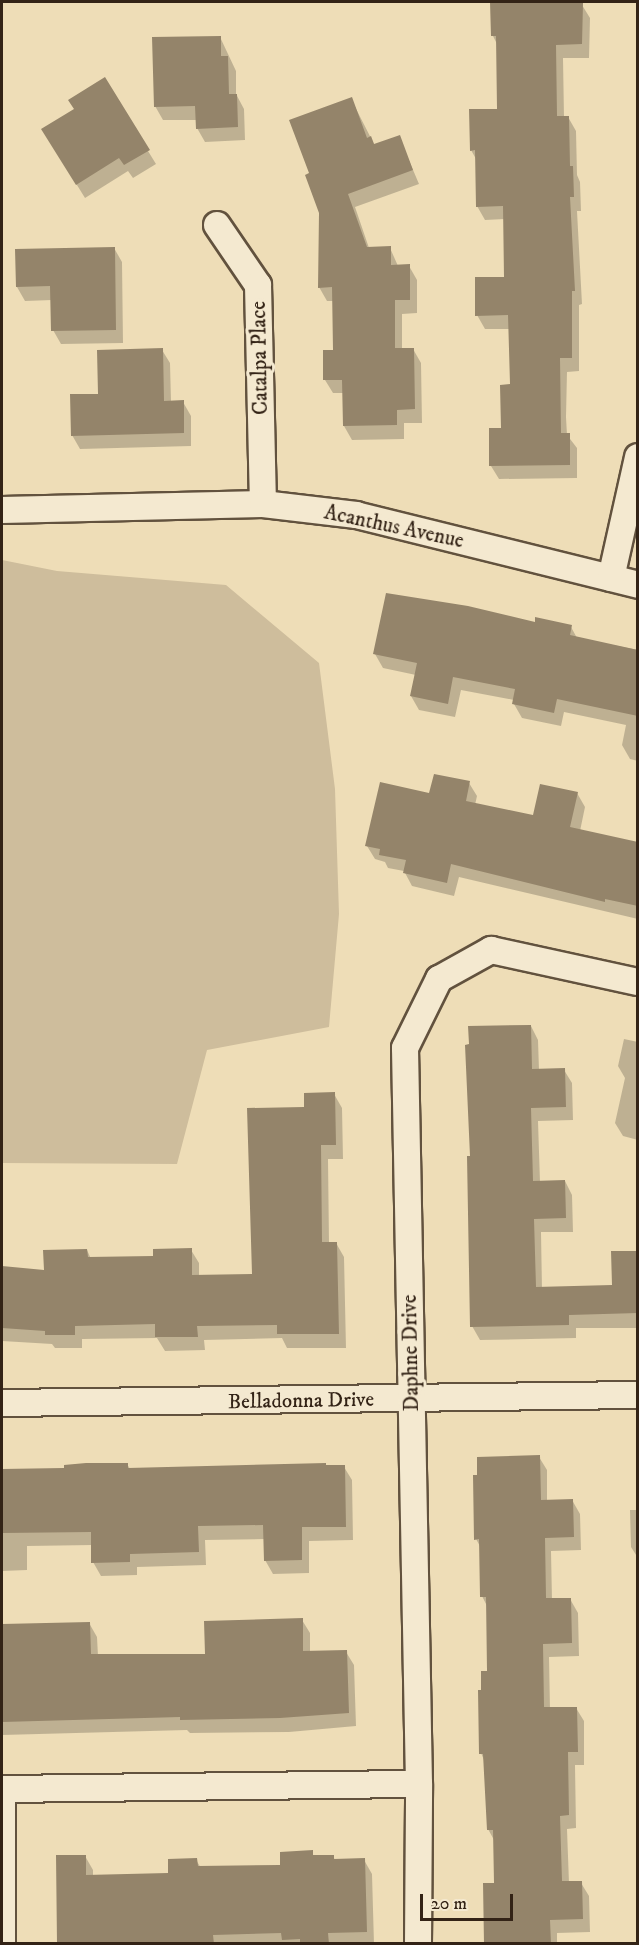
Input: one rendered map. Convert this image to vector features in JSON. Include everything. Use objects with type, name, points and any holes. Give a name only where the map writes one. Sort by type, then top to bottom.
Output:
[{"type":"street","name":"Catalpa Place","points":[[217,225],[258,285],[263,504]]},
{"type":"street","points":[[610,578],[638,457]]},
{"type":"street","name":"Acanthus Avenue","points":[[2,510],[263,504],[357,515],[638,585]]},
{"type":"street","name":"Daphne Drive","points":[[418,1944],[419,1784],[405,1048],[439,979],[490,950],[638,982]]},
{"type":"street","name":"Belladonna Drive","points":[[2,1403],[411,1400],[638,1395]]},
{"type":"street","points":[[2,1944],[2,1789],[419,1784]]},
{"type":"shaded area","points":[[2,560],[57,571],[226,585],[319,663],[335,789],[339,914],[329,1027],[207,1050],[177,1164],[2,1163]]},
{"type":"building","points":[[490,2],[583,3],[582,44],[556,45],[557,116],[569,116],[570,166],[573,166],[574,197],[570,197],[575,291],[572,291],[572,358],[560,358],[561,433],[570,433],[570,465],[489,466],[489,428],[501,428],[500,385],[510,384],[508,315],[475,316],[475,277],[504,277],[503,206],[476,207],[475,150],[470,151],[469,109],[497,109],[496,36],[491,36]]},
{"type":"building","points":[[221,36],[221,56],[228,56],[229,94],[237,94],[238,127],[196,129],[195,106],[154,107],[152,37]]},
{"type":"building","points":[[105,77],[150,150],[124,165],[119,158],[76,185],[41,129],[74,109],[68,100]]},
{"type":"building","points":[[352,97],[367,138],[371,136],[374,144],[400,135],[413,170],[348,194],[367,247],[391,246],[391,265],[410,264],[410,300],[395,300],[395,348],[414,348],[415,409],[397,410],[397,425],[343,426],[342,380],[323,380],[323,350],[333,350],[332,287],[318,288],[319,213],[305,175],[309,173],[289,120]]},
{"type":"building","points":[[115,247],[116,330],[51,331],[50,286],[16,287],[15,249]]},
{"type":"building","points":[[163,348],[164,401],[184,400],[184,433],[71,436],[70,394],[98,394],[97,350]]},
{"type":"building","points":[[386,593],[468,606],[535,622],[535,617],[572,625],[570,635],[638,650],[638,716],[557,699],[554,713],[512,704],[515,689],[453,677],[448,704],[410,696],[417,663],[373,654]]},
{"type":"building","points":[[434,774],[470,781],[466,801],[533,815],[540,784],[578,792],[570,827],[638,842],[638,906],[605,899],[605,902],[451,864],[447,883],[403,873],[406,860],[379,855],[380,849],[365,846],[380,782],[429,793]]},
{"type":"building","points":[[531,1025],[532,1069],[565,1068],[566,1107],[531,1108],[533,1181],[565,1180],[566,1218],[534,1219],[536,1287],[612,1285],[611,1251],[638,1251],[638,1313],[569,1315],[569,1325],[470,1327],[467,1156],[470,1156],[465,1045],[469,1044],[468,1026]]},
{"type":"building","points":[[335,1092],[336,1145],[321,1145],[322,1242],[337,1242],[339,1334],[277,1334],[277,1325],[197,1326],[198,1337],[155,1337],[155,1324],[75,1326],[75,1335],[45,1335],[45,1331],[2,1328],[2,1266],[44,1270],[43,1250],[87,1249],[88,1257],[153,1256],[153,1249],[192,1248],[192,1275],[252,1274],[247,1108],[304,1107],[304,1093]]},
{"type":"building","points":[[540,1455],[541,1500],[573,1499],[574,1537],[545,1538],[546,1598],[571,1598],[572,1643],[543,1644],[544,1707],[577,1707],[578,1752],[568,1752],[569,1815],[560,1816],[562,1881],[582,1881],[583,1919],[550,1920],[551,1944],[484,1944],[483,1883],[494,1883],[493,1830],[487,1830],[483,1754],[479,1754],[478,1690],[481,1690],[481,1671],[487,1671],[486,1597],[480,1597],[479,1539],[474,1540],[473,1475],[477,1475],[477,1457]]},
{"type":"building","points":[[128,1463],[128,1468],[326,1463],[326,1465],[345,1465],[346,1527],[302,1527],[302,1560],[264,1561],[263,1525],[198,1526],[199,1552],[130,1554],[130,1562],[91,1563],[91,1532],[2,1533],[2,1469],[64,1468],[64,1465]]},
{"type":"building","points":[[303,1618],[303,1651],[347,1650],[349,1713],[280,1718],[180,1720],[180,1717],[2,1722],[2,1624],[90,1622],[91,1654],[205,1654],[204,1621]]},
{"type":"building","points":[[313,1850],[313,1855],[334,1855],[334,1859],[365,1858],[367,1932],[328,1933],[329,1944],[300,1944],[300,1939],[282,1940],[281,1933],[213,1935],[214,1944],[57,1944],[56,1855],[86,1855],[86,1875],[168,1873],[168,1859],[197,1858],[198,1866],[280,1865],[280,1852]]}]
